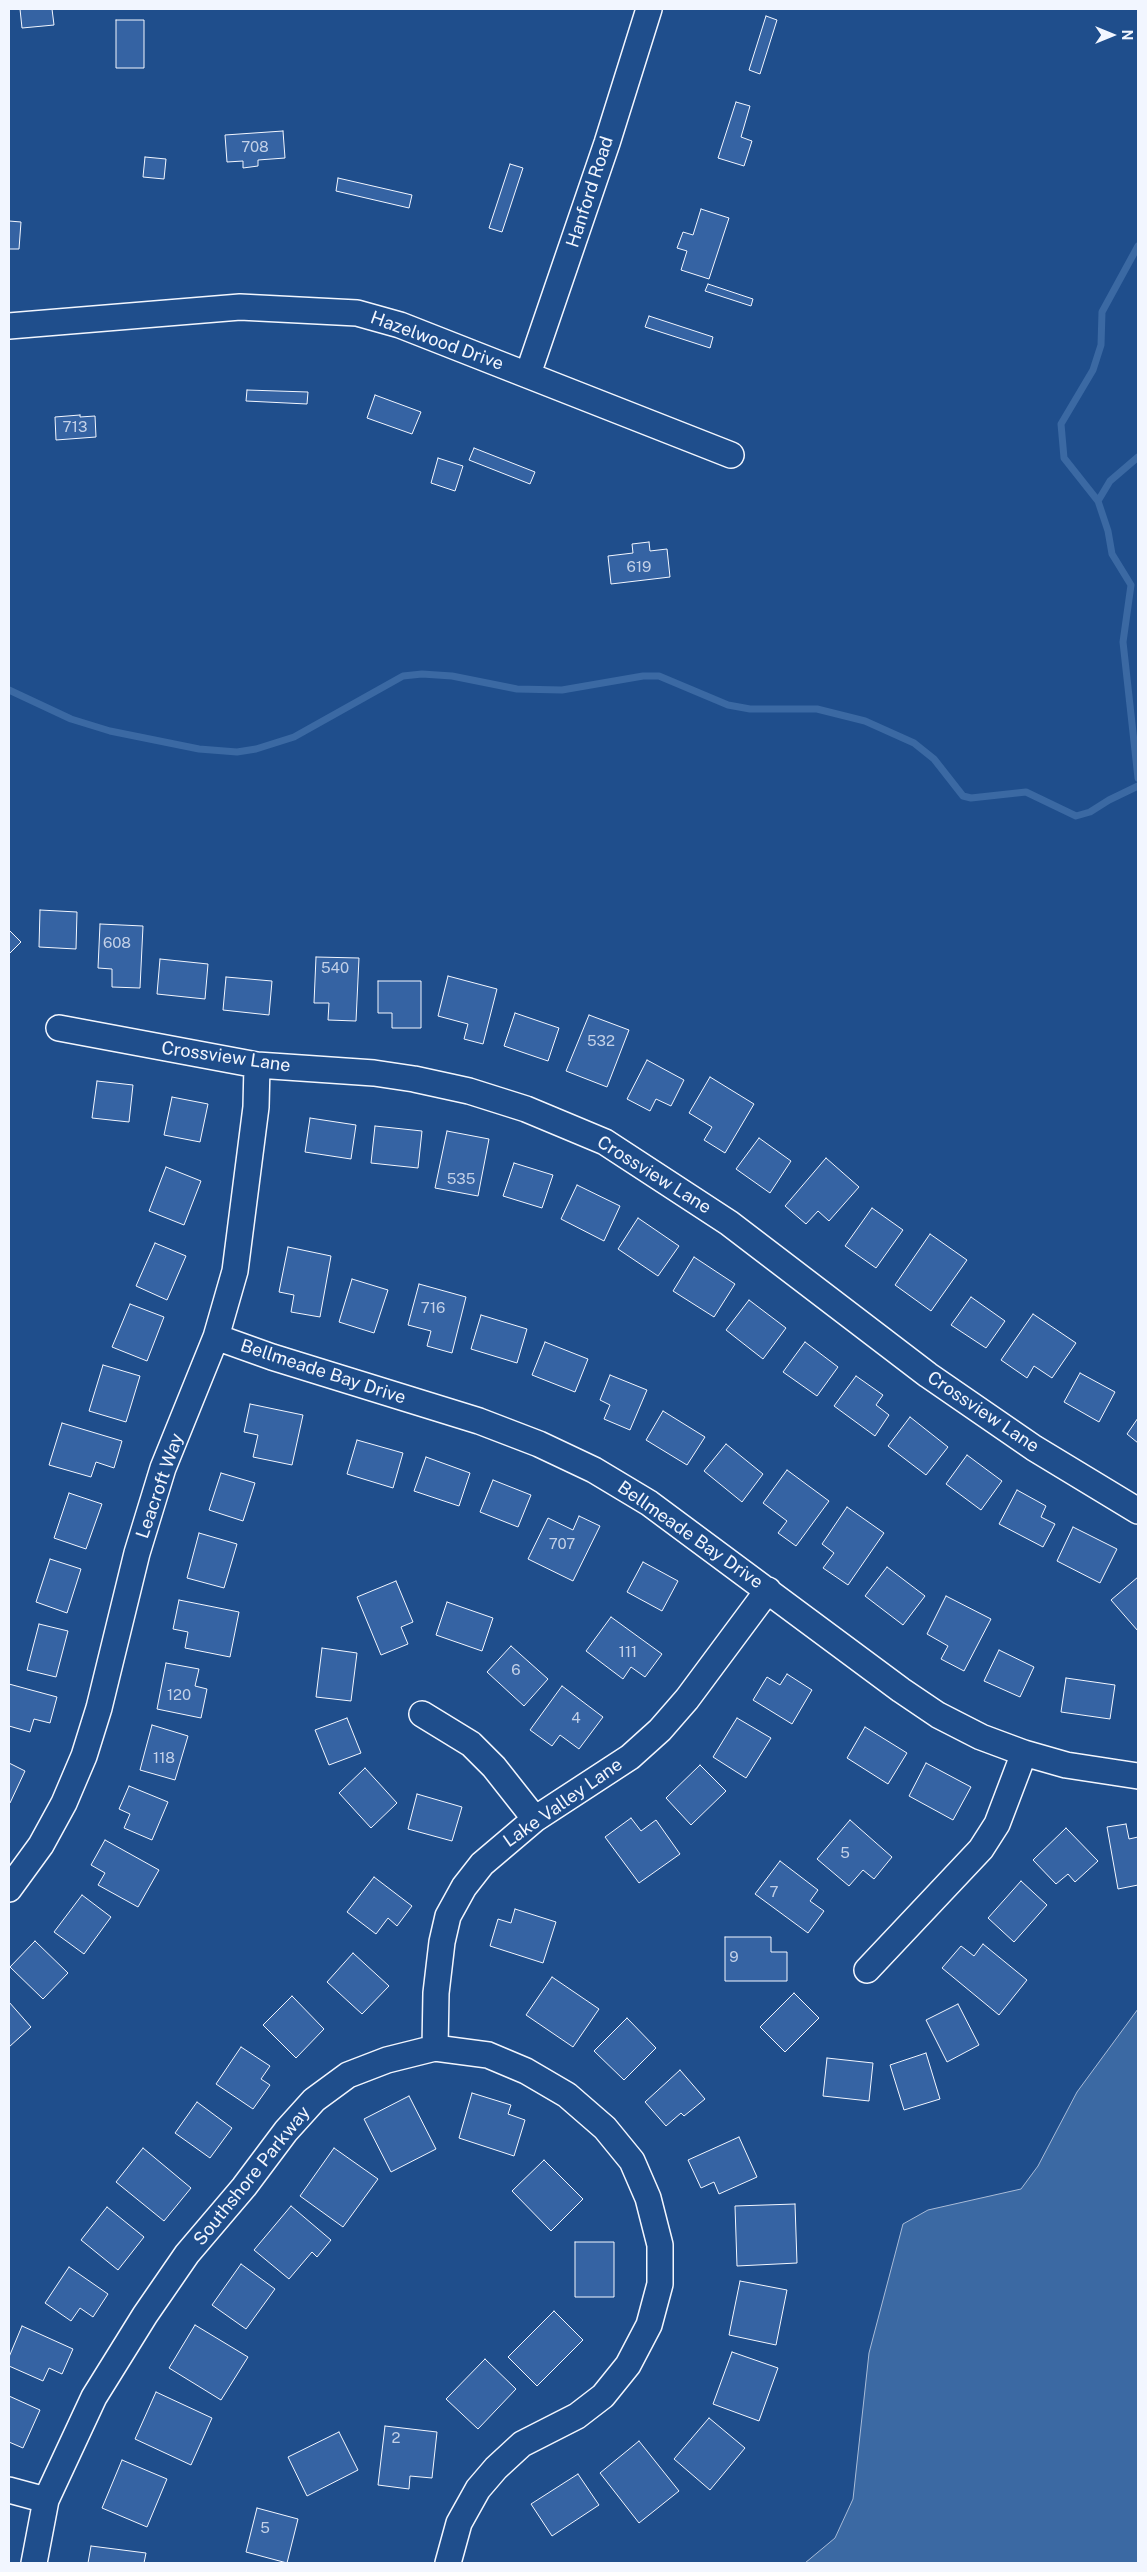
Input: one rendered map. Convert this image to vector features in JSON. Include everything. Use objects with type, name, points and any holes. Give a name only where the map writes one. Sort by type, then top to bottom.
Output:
[{"type":"street","name":"Hanford Road","points":[[528,374],[607,143],[649,9]]},
{"type":"street","name":"Hazelwood Drive","points":[[9,326],[240,307],[357,313],[400,325],[730,455]]},
{"type":"street","name":"Crossview Lane","points":[[59,1028],[257,1066],[374,1073],[414,1079],[469,1091],[526,1109],[606,1142],[729,1223],[952,1392],[1034,1448],[1138,1511]]},
{"type":"street","name":"Leacroft Way","points":[[9,1889],[41,1845],[64,1803],[84,1756],[99,1708],[137,1553],[163,1468],[216,1337],[235,1271],[256,1108],[257,1066]]},
{"type":"street","name":"Bellmeade Bay Drive","points":[[216,1337],[272,1358],[479,1421],[540,1444],[594,1470],[649,1503],[901,1690],[938,1715],[981,1737],[1024,1754],[1066,1765],[1138,1776]]},
{"type":"street","name":"Lake Valley Lane","points":[[435,2048],[438,1965],[448,1916],[464,1887],[482,1864],[535,1818],[630,1757],[660,1730],[687,1699],[768,1590]]},
{"type":"street","points":[[422,1714],[470,1744],[494,1767],[535,1818]]},
{"type":"street","points":[[867,1970],[981,1848],[997,1824],[1024,1754]]},
{"type":"street","name":"Southshore Parkway","points":[[34,2563],[46,2500],[94,2397],[145,2315],[187,2254],[244,2187],[286,2131],[314,2100],[348,2075],[387,2060],[435,2048],[488,2055],[526,2071],[567,2095],[605,2128],[632,2161],[648,2198],[660,2245],[660,2284],[649,2326],[628,2365],[602,2396],[577,2416],[522,2444],[496,2468],[478,2489],[460,2523],[448,2563]]},
{"type":"street","points":[[9,2490],[46,2500]]},
{"type":"water","points":[[1138,2009],[1138,2563],[805,2563],[835,2538],[853,2499],[869,2353],[903,2224],[928,2210],[1021,2189],[1038,2166],[1077,2092]]},
{"type":"building","points":[[20,9],[52,9],[54,25],[22,28]]},
{"type":"building","points":[[766,16],[777,20],[760,74],[749,70]]},
{"type":"building","points":[[116,20],[144,20],[144,68],[116,68]]},
{"type":"building","points":[[736,102],[750,106],[741,137],[752,141],[744,166],[718,158]]},
{"type":"building","points":[[283,131],[285,158],[258,160],[258,166],[243,168],[243,161],[227,162],[225,135]]},
{"type":"building","points":[[145,157],[166,159],[164,179],[143,177]]},
{"type":"building","points":[[510,164],[523,168],[502,232],[489,228]]},
{"type":"building","points":[[338,178],[412,195],[409,208],[336,191]]},
{"type":"building","points":[[701,209],[729,218],[709,279],[681,270],[687,251],[677,248],[683,232],[693,235]]},
{"type":"building","points":[[9,221],[21,222],[19,249],[9,249]]},
{"type":"building","points":[[708,284],[753,299],[751,306],[705,291]]},
{"type":"building","points":[[649,316],[713,337],[710,348],[645,327]]},
{"type":"building","points":[[247,390],[308,392],[307,404],[246,401]]},
{"type":"building","points":[[375,395],[421,412],[412,434],[367,418]]},
{"type":"building","points":[[80,415],[80,417],[95,416],[96,437],[56,440],[55,417]]},
{"type":"building","points":[[474,448],[535,472],[530,484],[469,460]]},
{"type":"building","points":[[438,458],[463,466],[455,491],[431,483]]},
{"type":"building","points":[[649,542],[650,551],[667,549],[670,577],[611,584],[608,556],[633,553],[632,544]]},
{"type":"building","points":[[40,910],[77,912],[76,949],[39,947]]},
{"type":"building","points":[[100,924],[143,926],[140,988],[112,987],[112,969],[98,968]]},
{"type":"building","points":[[9,930],[21,942],[9,954]]},
{"type":"building","points":[[316,957],[359,958],[356,1021],[328,1020],[329,1003],[314,1003]]},
{"type":"building","points":[[160,959],[208,964],[205,999],[157,994]]},
{"type":"building","points":[[448,976],[497,989],[483,1044],[464,1039],[468,1024],[438,1016]]},
{"type":"building","points":[[226,977],[272,981],[269,1015],[223,1010]]},
{"type":"building","points":[[378,981],[421,981],[421,1028],[392,1028],[392,1013],[378,1013]]},
{"type":"building","points":[[515,1013],[559,1028],[548,1061],[504,1046]]},
{"type":"building","points":[[589,1015],[629,1030],[607,1087],[566,1071]]},
{"type":"building","points":[[647,1060],[684,1080],[671,1106],[656,1099],[650,1111],[627,1099]]},
{"type":"building","points":[[710,1077],[754,1104],[725,1153],[704,1140],[712,1127],[689,1113]]},
{"type":"building","points":[[97,1081],[133,1085],[129,1122],[92,1118]]},
{"type":"building","points":[[172,1097],[208,1104],[200,1142],[164,1135]]},
{"type":"building","points":[[310,1118],[356,1125],[351,1159],[305,1152]]},
{"type":"building","points":[[375,1126],[422,1131],[418,1168],[371,1163]]},
{"type":"building","points":[[447,1131],[489,1139],[478,1196],[435,1188]]},
{"type":"building","points":[[759,1138],[791,1161],[770,1193],[736,1169]]},
{"type":"building","points":[[826,1158],[859,1187],[829,1221],[818,1211],[806,1224],[785,1206]]},
{"type":"building","points":[[514,1163],[553,1175],[542,1208],[503,1196]]},
{"type":"building","points":[[166,1167],[201,1181],[184,1225],[149,1211]]},
{"type":"building","points":[[577,1185],[620,1206],[604,1241],[561,1219]]},
{"type":"building","points":[[872,1208],[903,1230],[876,1268],[845,1246]]},
{"type":"building","points":[[638,1218],[679,1246],[658,1276],[618,1249]]},
{"type":"building","points":[[930,1234],[967,1260],[931,1311],[895,1285]]},
{"type":"building","points":[[155,1243],[186,1256],[167,1300],[136,1286]]},
{"type":"building","points":[[288,1247],[331,1256],[320,1317],[291,1312],[294,1295],[279,1292]]},
{"type":"building","points":[[694,1257],[735,1284],[714,1317],[673,1291]]},
{"type":"building","points":[[352,1279],[388,1290],[374,1333],[339,1322]]},
{"type":"building","points":[[419,1284],[466,1297],[452,1353],[427,1346],[431,1331],[408,1325]]},
{"type":"building","points":[[971,1297],[1005,1321],[986,1348],[951,1325]]},
{"type":"building","points":[[749,1300],[786,1328],[763,1359],[726,1330]]},
{"type":"building","points":[[130,1304],[164,1317],[147,1361],[112,1347]]},
{"type":"building","points":[[1033,1314],[1076,1343],[1052,1378],[1034,1366],[1027,1378],[1001,1360]]},
{"type":"building","points":[[481,1315],[527,1329],[517,1363],[471,1349]]},
{"type":"building","points":[[545,1342],[588,1359],[575,1392],[532,1375]]},
{"type":"building","points":[[805,1342],[838,1367],[817,1396],[783,1372]]},
{"type":"building","points":[[103,1365],[140,1376],[126,1422],[89,1411]]},
{"type":"building","points":[[1080,1373],[1115,1392],[1099,1422],[1064,1402]]},
{"type":"building","points":[[610,1375],[647,1390],[630,1430],[604,1419],[610,1405],[600,1400]]},
{"type":"building","points":[[856,1376],[883,1395],[876,1405],[889,1415],[875,1436],[834,1406]]},
{"type":"building","points":[[250,1404],[303,1415],[292,1465],[253,1457],[258,1435],[244,1432]]},
{"type":"building","points":[[663,1411],[705,1437],[687,1465],[646,1440]]},
{"type":"building","points":[[910,1417],[948,1447],[926,1475],[888,1446]]},
{"type":"building","points":[[1138,1418],[1138,1443],[1127,1434]]},
{"type":"building","points":[[62,1423],[122,1441],[114,1468],[96,1462],[91,1477],[49,1465]]},
{"type":"building","points":[[357,1440],[403,1453],[393,1488],[347,1474]]},
{"type":"building","points":[[726,1444],[763,1474],[742,1502],[704,1471]]},
{"type":"building","points":[[967,1455],[1002,1481],[981,1510],[946,1484]]},
{"type":"building","points":[[426,1457],[470,1473],[459,1506],[414,1491]]},
{"type":"building","points":[[787,1470],[829,1501],[796,1546],[778,1533],[787,1521],[763,1503]]},
{"type":"building","points":[[221,1473],[255,1483],[243,1521],[209,1510]]},
{"type":"building","points":[[493,1480],[531,1495],[518,1527],[480,1512]]},
{"type":"building","points":[[1017,1490],[1046,1506],[1041,1517],[1055,1524],[1043,1547],[999,1524]]},
{"type":"building","points":[[69,1493],[102,1504],[86,1549],[54,1538]]},
{"type":"building","points":[[847,1507],[884,1533],[848,1585],[823,1568],[834,1553],[822,1544]]},
{"type":"building","points":[[579,1516],[600,1526],[573,1581],[528,1559],[548,1518],[573,1530]]},
{"type":"building","points":[[1073,1527],[1117,1549],[1100,1583],[1057,1561]]},
{"type":"building","points":[[199,1533],[237,1544],[224,1588],[187,1578]]},
{"type":"building","points":[[50,1559],[81,1569],[67,1613],[36,1602]]},
{"type":"building","points":[[643,1562],[678,1581],[662,1611],[627,1592]]},
{"type":"building","points":[[887,1567],[925,1596],[903,1625],[865,1596]]},
{"type":"building","points":[[1138,1577],[1138,1631],[1111,1600]]},
{"type":"building","points":[[396,1581],[413,1622],[401,1627],[408,1644],[381,1655],[357,1597]]},
{"type":"building","points":[[946,1596],[991,1619],[964,1671],[941,1659],[948,1646],[927,1634]]},
{"type":"building","points":[[179,1600],[239,1612],[230,1657],[185,1648],[188,1632],[173,1629]]},
{"type":"building","points":[[447,1602],[493,1618],[482,1651],[436,1635]]},
{"type":"building","points":[[611,1617],[662,1654],[645,1677],[631,1667],[623,1679],[586,1651]]},
{"type":"building","points":[[39,1624],[68,1631],[56,1677],[27,1670]]},
{"type":"building","points":[[511,1646],[548,1679],[524,1706],[487,1672]]},
{"type":"building","points":[[322,1648],[357,1653],[351,1701],[316,1697]]},
{"type":"building","points":[[999,1650],[1034,1667],[1020,1697],[984,1681]]},
{"type":"building","points":[[166,1663],[199,1669],[195,1686],[207,1689],[201,1718],[157,1709]]},
{"type":"building","points":[[787,1674],[812,1690],[792,1724],[753,1700],[767,1677],[780,1685]]},
{"type":"building","points":[[1066,1678],[1115,1685],[1110,1719],[1061,1712]]},
{"type":"building","points":[[9,1684],[57,1697],[50,1723],[34,1719],[30,1732],[9,1726]]},
{"type":"building","points":[[562,1686],[603,1717],[579,1749],[560,1735],[552,1746],[530,1730]]},
{"type":"building","points":[[347,1718],[361,1753],[329,1765],[315,1730]]},
{"type":"building","points":[[737,1718],[771,1738],[746,1778],[713,1757]]},
{"type":"building","points":[[152,1725],[188,1736],[175,1780],[140,1770]]},
{"type":"building","points":[[865,1727],[907,1753],[888,1784],[847,1758]]},
{"type":"building","points":[[9,1763],[25,1771],[10,1803],[9,1802]]},
{"type":"building","points":[[926,1763],[971,1787],[953,1820],[909,1796]]},
{"type":"building","points":[[700,1765],[726,1791],[691,1825],[666,1798]]},
{"type":"building","points":[[365,1768],[397,1803],[371,1828],[339,1793]]},
{"type":"building","points":[[129,1786],[168,1802],[152,1840],[124,1828],[130,1814],[119,1809]]},
{"type":"building","points":[[417,1794],[462,1807],[452,1841],[408,1829]]},
{"type":"building","points":[[631,1818],[641,1831],[656,1820],[680,1854],[639,1883],[605,1837]]},
{"type":"building","points":[[850,1820],[892,1857],[874,1879],[863,1870],[849,1886],[817,1859]]},
{"type":"building","points":[[1126,1824],[1129,1839],[1138,1837],[1138,1885],[1118,1889],[1107,1827]]},
{"type":"building","points":[[1066,1828],[1098,1861],[1075,1882],[1068,1874],[1056,1884],[1033,1860]]},
{"type":"building","points":[[105,1840],[159,1870],[138,1907],[98,1885],[105,1873],[91,1865]]},
{"type":"building","points":[[780,1861],[818,1890],[810,1901],[824,1911],[808,1933],[755,1894]]},
{"type":"building","points":[[374,1877],[412,1906],[397,1926],[388,1918],[376,1934],[347,1912]]},
{"type":"building","points":[[1021,1881],[1047,1905],[1014,1942],[988,1918]]},
{"type":"building","points":[[82,1895],[111,1917],[84,1954],[54,1932]]},
{"type":"building","points":[[515,1909],[556,1922],[543,1963],[490,1946],[498,1919],[511,1923]]},
{"type":"building","points":[[725,1937],[771,1937],[771,1952],[787,1952],[787,1981],[725,1981]]},
{"type":"building","points":[[35,1941],[68,1973],[43,1999],[10,1967]]},
{"type":"building","points":[[983,1944],[1027,1980],[999,2015],[942,1968],[961,1946],[974,1956]]},
{"type":"building","points":[[353,1953],[389,1986],[362,2014],[327,1982]]},
{"type":"building","points":[[552,1977],[599,2009],[573,2047],[526,2015]]},
{"type":"building","points":[[794,1993],[819,2018],[785,2052],[760,2027]]},
{"type":"building","points":[[292,1996],[324,2029],[296,2058],[263,2025]]},
{"type":"building","points":[[9,2002],[31,2027],[9,2047]]},
{"type":"building","points":[[958,2004],[979,2045],[947,2062],[926,2020]]},
{"type":"building","points":[[627,2018],[656,2048],[624,2080],[594,2051]]},
{"type":"building","points":[[241,2047],[270,2066],[261,2079],[270,2085],[253,2109],[216,2084]]},
{"type":"building","points":[[926,2053],[940,2099],[904,2110],[890,2065]]},
{"type":"building","points":[[827,2058],[873,2063],[869,2101],[823,2096]]},
{"type":"building","points":[[680,2070],[705,2099],[684,2116],[681,2113],[666,2126],[645,2102]]},
{"type":"building","points":[[472,2093],[511,2105],[508,2114],[525,2120],[514,2156],[459,2138]]},
{"type":"building","points":[[409,2096],[436,2149],[391,2172],[364,2119]]},
{"type":"building","points":[[197,2102],[232,2128],[210,2158],[175,2133]]},
{"type":"building","points":[[739,2137],[757,2177],[719,2194],[714,2182],[701,2188],[688,2160]]},
{"type":"building","points":[[143,2148],[191,2188],[164,2221],[116,2182]]},
{"type":"building","points":[[334,2148],[378,2179],[343,2227],[300,2196]]},
{"type":"building","points":[[544,2160],[583,2199],[551,2231],[512,2191]]},
{"type":"building","points":[[795,2204],[797,2263],[737,2266],[735,2206]]},
{"type":"building","points":[[291,2206],[331,2240],[317,2257],[312,2252],[289,2279],[254,2250]]},
{"type":"building","points":[[107,2207],[144,2237],[118,2270],[81,2240]]},
{"type":"building","points":[[575,2242],[614,2242],[614,2297],[575,2297]]},
{"type":"building","points":[[241,2264],[275,2289],[246,2329],[212,2305]]},
{"type":"building","points":[[69,2267],[108,2294],[93,2317],[80,2308],[71,2321],[45,2303]]},
{"type":"building","points":[[740,2281],[787,2290],[776,2345],[729,2335]]},
{"type":"building","points":[[554,2311],[583,2340],[537,2386],[508,2357]]},
{"type":"building","points":[[195,2325],[248,2357],[221,2400],[169,2368]]},
{"type":"building","points":[[22,2326],[73,2349],[62,2374],[49,2368],[43,2381],[9,2366],[9,2357]]},
{"type":"building","points":[[732,2352],[778,2368],[759,2421],[713,2404]]},
{"type":"building","points":[[485,2359],[516,2389],[478,2429],[446,2399]]},
{"type":"building","points":[[156,2392],[212,2418],[191,2465],[135,2439]]},
{"type":"building","points":[[9,2396],[40,2410],[23,2448],[9,2442]]},
{"type":"building","points":[[709,2418],[745,2448],[710,2490],[674,2459]]},
{"type":"building","points":[[385,2426],[437,2432],[432,2478],[410,2476],[409,2489],[378,2485]]},
{"type":"building","points":[[339,2432],[358,2470],[307,2496],[288,2457]]},
{"type":"building","points":[[639,2441],[679,2491],[639,2523],[600,2473]]},
{"type":"building","points":[[122,2460],[167,2479],[147,2527],[102,2508]]},
{"type":"building","points":[[578,2474],[599,2505],[552,2536],[531,2504]]},
{"type":"building","points":[[257,2508],[298,2519],[287,2563],[246,2552]]},
{"type":"building","points":[[91,2546],[146,2553],[144,2563],[88,2563]]},
{"type":"waterway","points":[[1138,246],[1102,312],[1101,345],[1093,370],[1061,424],[1064,458],[1098,501],[1108,531],[1112,554],[1131,585],[1123,642],[1138,778]]},
{"type":"waterway","points":[[1098,501],[1110,481],[1138,457]]},
{"type":"waterway","points":[[9,690],[71,719],[110,731],[199,749],[237,752],[256,749],[294,737],[403,676],[422,674],[452,676],[517,689],[562,690],[643,676],[659,676],[728,705],[750,709],[817,709],[865,721],[914,743],[934,759],[963,796],[971,798],[1026,792],[1076,816],[1090,812],[1109,800],[1138,786]]}]
